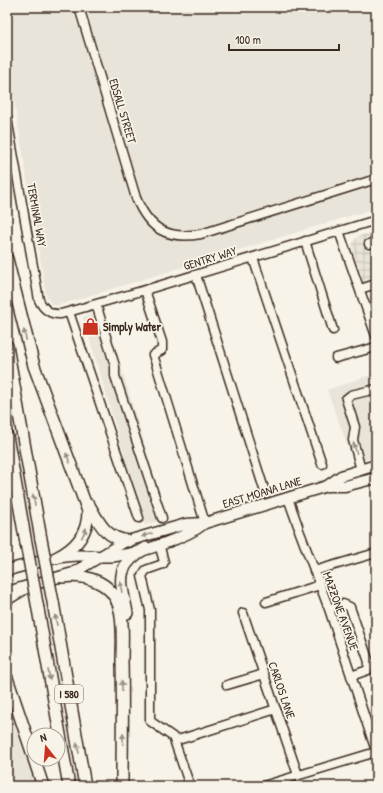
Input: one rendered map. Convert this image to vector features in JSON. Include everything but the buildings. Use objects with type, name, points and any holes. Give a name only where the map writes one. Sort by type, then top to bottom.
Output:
[{"type":"highway","points":[[7,258],[34,366],[50,412],[83,494],[88,511],[86,528],[83,536],[73,548],[56,558]]},
{"type":"highway","name":"I 580","points":[[7,346],[85,786]]},
{"type":"highway","name":"I 580","points":[[7,436],[69,786]]},
{"type":"highway","points":[[83,494],[105,531],[115,538],[129,541]]},
{"type":"highway","points":[[122,653],[128,619],[121,588],[122,573],[124,566],[132,557],[146,548]]},
{"type":"highway","points":[[62,577],[80,576],[93,579],[109,590],[119,606],[122,624],[122,786]]},
{"type":"highway","points":[[7,599],[24,588]]},
{"type":"highway","points":[[7,678],[26,734]]},
{"type":"highway","points":[[37,767],[43,786]]},
{"type":"main road","name":"EAST MOANA LANE","points":[[327,486],[336,479],[376,465]]},
{"type":"main road","name":"EAST MOANA LANE","points":[[7,592],[62,577],[80,570],[119,544],[186,524],[205,523],[327,486],[346,486],[376,478]]},
{"type":"main road","points":[[346,486],[376,484]]},
{"type":"main road","name":"EAST MOANA LANE","points":[[8,570],[56,558],[80,555],[116,556],[190,534],[205,523]]},
{"type":"street","name":"EDSALL STREET","points":[[81,7],[136,198],[141,210],[148,220],[152,225],[163,232],[175,236],[186,237],[208,232],[376,179]]},
{"type":"street","name":"TERMINAL WAY","points":[[7,118],[40,300],[42,307],[51,313]]},
{"type":"street","name":"GENTRY WAY","points":[[51,313],[56,314],[69,312],[376,220]]},
{"type":"street","points":[[340,231],[376,336]]},
{"type":"street","points":[[305,241],[333,330]]},
{"type":"street","points":[[253,258],[322,464]]},
{"type":"street","points":[[196,275],[264,488]]},
{"type":"street","points":[[360,289],[376,284]]},
{"type":"street","points":[[145,290],[162,342],[162,350],[153,355],[205,523]]},
{"type":"street","points":[[96,304],[115,366],[115,376],[162,518]]},
{"type":"street","points":[[69,312],[139,518]]},
{"type":"street","points":[[336,358],[376,347]]},
{"type":"street","points":[[361,470],[352,440],[356,427],[346,400],[348,397],[376,389]]},
{"type":"street","name":"MAZZONE AVENUE","points":[[288,498],[329,609],[376,752]]},
{"type":"street","points":[[159,544],[164,562],[163,564],[146,570],[142,576],[150,610],[150,721],[174,739],[190,786]]},
{"type":"street","points":[[314,571],[376,553]]},
{"type":"street","points":[[266,602],[320,585]]},
{"type":"street","points":[[329,609],[343,604],[350,607],[369,662],[368,670],[351,676]]},
{"type":"street","name":"CARLOS LANE","points":[[242,613],[298,775]]},
{"type":"street","points":[[227,685],[264,674]]},
{"type":"street","points":[[174,739],[276,709]]},
{"type":"street","points":[[263,786],[376,752]]},
{"type":"shaded area","points":[[7,7],[376,7],[376,208],[56,306],[51,304],[46,295],[7,58]]},
{"type":"shaded area","points":[[376,231],[376,280],[364,284],[352,248],[353,242],[359,236]]},
{"type":"shaded area","points":[[104,310],[167,519],[145,525],[83,317]]},
{"type":"shaded area","points":[[376,373],[376,457],[354,463],[327,390]]},
{"type":"shaded area","points":[[7,695],[26,749],[26,767],[32,767],[39,786],[7,786]]},
{"type":"place","name":"Simply Water","points":[[90,326]]}]
